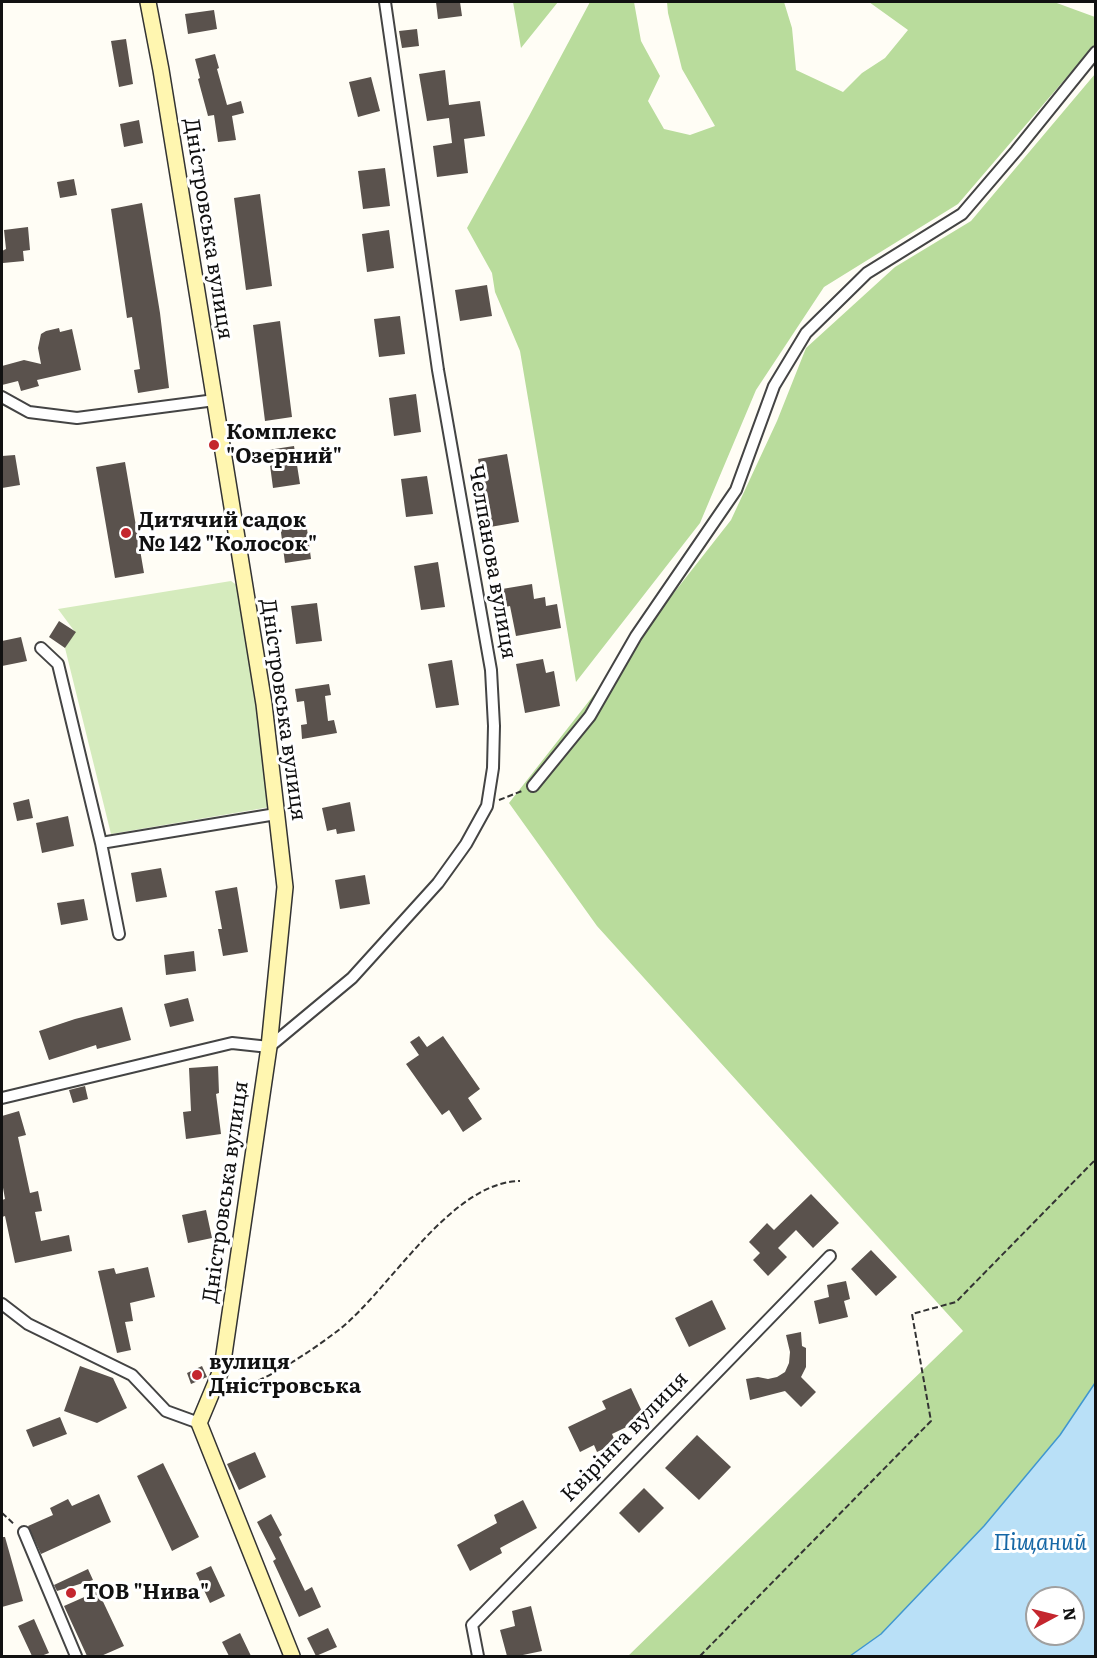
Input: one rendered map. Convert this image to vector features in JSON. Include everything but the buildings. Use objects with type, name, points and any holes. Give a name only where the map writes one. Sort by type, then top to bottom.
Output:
[{"type":"street","name":"Дністровська вулиця","points":[[148,2],[264,704],[285,887],[269,1047],[222,1368],[199,1423]]},
{"type":"street","name":"Челпанова вулиця","points":[[269,1047],[352,978],[438,883],[466,844],[487,806],[493,768],[494,726],[491,670],[438,370],[385,2]]},
{"type":"street","points":[[533,786],[590,716],[636,636],[736,490],[774,386],[806,333],[867,273],[962,214],[1016,152],[1095,52]]},
{"type":"street","points":[[2,397],[29,412],[77,418],[215,400]]},
{"type":"street","points":[[41,648],[58,664],[101,843],[118,934]]},
{"type":"street","points":[[101,843],[276,814]]},
{"type":"street","points":[[2,1098],[232,1043],[269,1047]]},
{"type":"street","name":"Квірінга вулиця","points":[[478,1656],[472,1625],[830,1256]]},
{"type":"street","points":[[2,1305],[28,1324],[132,1375],[166,1411],[199,1423],[292,1656]]},
{"type":"street","points":[[24,1532],[76,1656]]},
{"type":"path","points":[[487,806],[533,786]]},
{"type":"path","points":[[700,1656],[932,1421],[912,1314],[956,1302],[1095,1159]]},
{"type":"path","points":[[208,1400],[236,1391],[269,1376],[340,1329],[370,1302],[433,1231],[459,1206],[488,1187],[506,1181],[519,1181]]},
{"type":"path","points":[[2,1513],[24,1532]]},
{"type":"green space","points":[[513,2],[558,2],[521,48]]},
{"type":"green space","points":[[590,2],[634,2],[641,41],[660,76],[648,101],[664,129],[690,135],[715,126],[682,69],[667,2],[784,2],[792,28],[796,70],[843,92],[862,73],[885,58],[908,30],[869,2],[1054,2],[1095,17],[1096,43],[958,204],[824,287],[756,390],[700,523],[576,682],[520,351],[495,292],[492,273],[467,228]]},
{"type":"green space","points":[[1095,74],[1095,1383],[1060,1435],[984,1526],[881,1634],[850,1656],[628,1656],[963,1331],[597,926],[509,803],[731,520],[777,421],[806,348],[895,267],[971,221]]},
{"type":"green space","points":[[231,581],[238,586],[258,706],[270,807],[111,834],[65,648],[75,632],[58,609]]},
{"type":"water","name":"Піщаний","points":[[1095,1383],[1095,1656],[850,1656],[881,1634],[984,1526],[1060,1435]]},
{"type":"place","name":"Комплекс \"Озерний\"","points":[[214,445]]},
{"type":"place","name":"Дитячий садок № 142 \"Колосок\"","points":[[126,533]]},
{"type":"place","name":"вулиця Дністровська","points":[[197,1375]]},
{"type":"place","name":"ТОВ \"Нива\"","points":[[71,1593]]}]
